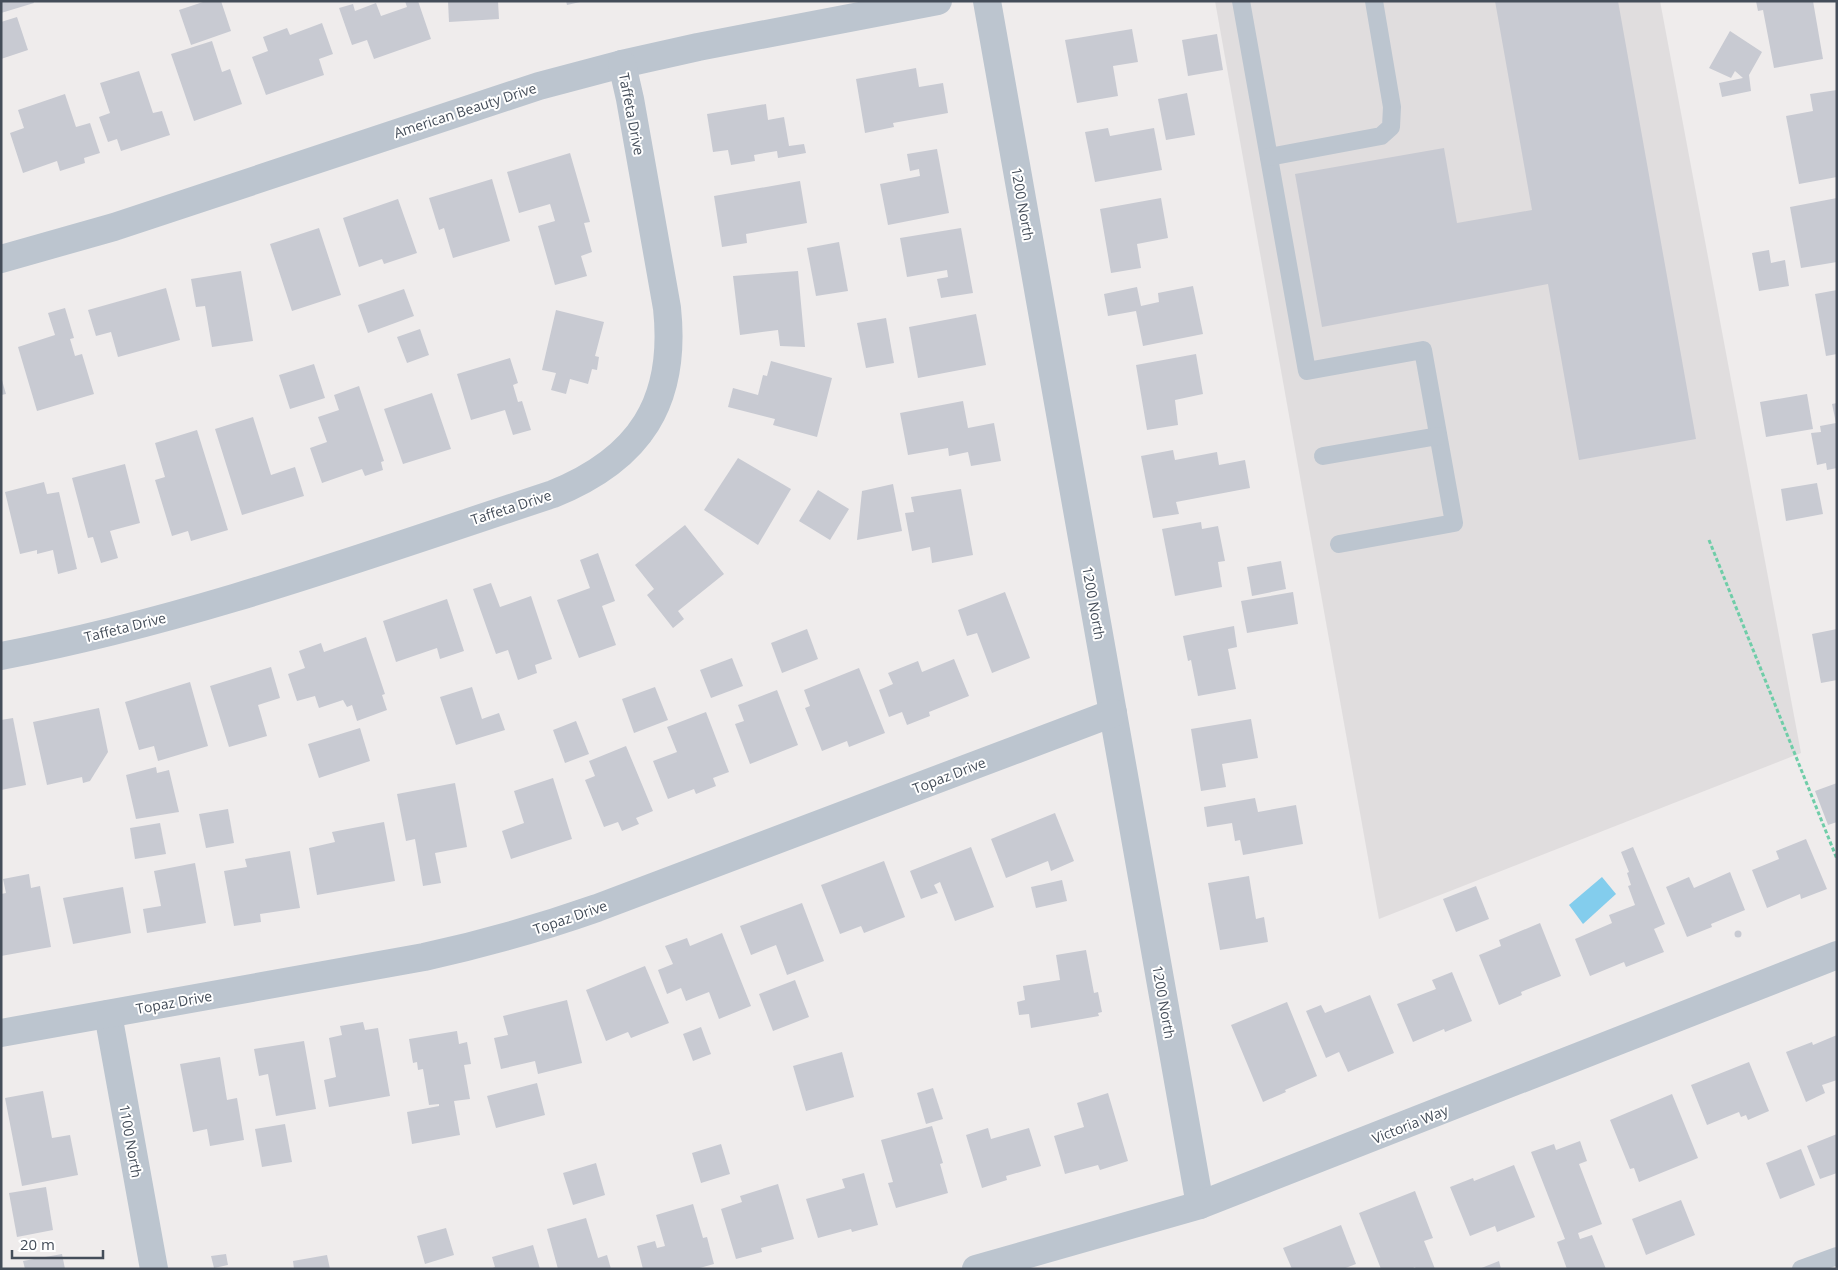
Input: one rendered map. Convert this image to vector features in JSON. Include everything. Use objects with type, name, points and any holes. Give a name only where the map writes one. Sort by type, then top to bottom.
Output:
[{"type":"street","name":"American Beauty Drive","points":[[1,259],[114,227],[539,86],[622,64],[775,31],[938,1]]},
{"type":"street","name":"1200 North","points":[[987,1],[1200,1205]]},
{"type":"street","name":"Taffeta Drive","points":[[1,656],[144,623],[330,567],[553,494],[578,484],[600,471],[621,455],[637,436],[661,394],[668,366],[670,336],[668,308],[622,64]]},
{"type":"street","name":"Topaz Drive","points":[[1,1033],[424,956],[485,944],[541,928],[1113,714]]},
{"type":"street","name":"Victoria Way","points":[[976,1269],[1200,1205],[1837,955]]},
{"type":"street","name":"1100 North","points":[[108,1014],[154,1269]]},
{"type":"lane","points":[[1241,1],[1307,371],[1423,350],[1454,523],[1339,544]]},
{"type":"lane","points":[[1269,157],[1381,136],[1391,127],[1392,108],[1374,1]]},
{"type":"lane","points":[[1323,456],[1438,436]]},
{"type":"lane","points":[[1801,1269],[1837,1256]]},
{"type":"path","points":[[1709,540],[1837,859]]},
{"type":"shaded area","points":[[1215,1],[1660,1],[1801,753],[1379,919]]},
{"type":"water","points":[[1602,877],[1616,894],[1583,924],[1569,905]]},
{"type":"building","points":[[1,1],[33,1],[34,3],[1,13]]},
{"type":"building","points":[[206,1],[221,1],[231,31],[191,45],[179,10]]},
{"type":"building","points":[[405,1],[418,1],[431,39],[374,59],[367,40],[352,45],[339,8],[353,4],[355,11],[376,3],[381,16],[407,7]]},
{"type":"building","points":[[448,1],[498,1],[499,19],[449,22]]},
{"type":"building","points":[[566,1],[580,1],[580,2],[567,5]]},
{"type":"building","points":[[1495,1],[1618,1],[1696,439],[1579,460],[1548,284],[1322,327],[1295,174],[1444,148],[1457,223],[1532,210]]},
{"type":"building","points":[[1756,1],[1813,1],[1823,59],[1774,68],[1763,10],[1758,11]]},
{"type":"building","points":[[17,17],[28,50],[1,59],[1,22]]},
{"type":"building","points":[[322,23],[333,54],[319,59],[324,75],[266,95],[252,57],[268,51],[263,37],[287,28],[290,35]]},
{"type":"building","points":[[1132,29],[1138,62],[1113,66],[1118,96],[1077,103],[1065,40]]},
{"type":"building","points":[[1730,31],[1762,52],[1749,75],[1751,91],[1722,97],[1719,83],[1743,78],[1735,71],[1731,78],[1709,68]]},
{"type":"building","points":[[1217,34],[1223,70],[1188,76],[1182,40]]},
{"type":"building","points":[[212,41],[222,72],[230,69],[242,104],[194,121],[171,54]]},
{"type":"building","points":[[916,68],[919,87],[943,83],[948,113],[893,123],[894,127],[865,133],[856,79]]},
{"type":"building","points":[[139,71],[153,113],[162,111],[170,135],[121,151],[117,139],[108,142],[99,117],[110,113],[100,83]]},
{"type":"building","points":[[1837,90],[1837,177],[1799,184],[1786,116],[1813,111],[1810,94]]},
{"type":"building","points":[[1187,93],[1195,135],[1166,140],[1158,99]]},
{"type":"building","points":[[65,94],[76,127],[90,123],[100,153],[84,158],[85,163],[60,171],[57,161],[23,173],[10,133],[24,128],[18,110]]},
{"type":"building","points":[[766,104],[768,120],[784,117],[789,146],[804,144],[806,153],[778,158],[777,151],[754,155],[755,161],[731,165],[728,150],[713,152],[707,114]]},
{"type":"building","points":[[1108,128],[1110,136],[1154,128],[1162,170],[1095,182],[1085,132]]},
{"type":"building","points":[[937,149],[949,213],[888,225],[880,184],[920,176],[919,169],[910,171],[907,154]]},
{"type":"building","points":[[570,153],[590,222],[584,223],[592,252],[581,256],[587,276],[555,285],[538,226],[555,221],[550,204],[519,213],[507,172]]},
{"type":"building","points":[[492,179],[510,241],[453,258],[444,228],[439,230],[429,198]]},
{"type":"building","points":[[800,181],[807,223],[746,234],[747,243],[722,247],[714,196]]},
{"type":"building","points":[[1161,198],[1168,238],[1137,244],[1141,268],[1111,273],[1100,209]]},
{"type":"building","points":[[1837,198],[1837,262],[1801,268],[1790,207]]},
{"type":"building","points":[[398,199],[417,253],[384,264],[382,259],[359,267],[343,218]]},
{"type":"building","points":[[319,228],[341,295],[292,311],[270,244]]},
{"type":"building","points":[[961,228],[973,293],[941,298],[937,279],[948,277],[947,270],[907,277],[900,238]]},
{"type":"building","points":[[839,242],[848,291],[816,296],[807,248]]},
{"type":"building","points":[[1769,250],[1771,263],[1785,260],[1789,286],[1759,291],[1752,253]]},
{"type":"building","points":[[241,271],[253,341],[212,347],[205,306],[196,307],[191,279]]},
{"type":"building","points":[[798,271],[805,347],[780,346],[778,330],[740,335],[733,276]]},
{"type":"building","points":[[1193,286],[1203,334],[1143,346],[1136,311],[1108,316],[1104,294],[1137,287],[1141,306],[1159,302],[1158,293]]},
{"type":"building","points":[[166,288],[180,340],[118,357],[111,332],[96,336],[88,310]]},
{"type":"building","points":[[404,289],[414,316],[368,333],[358,305]]},
{"type":"building","points":[[1837,290],[1837,354],[1826,356],[1815,294]]},
{"type":"building","points":[[65,308],[74,338],[70,339],[75,356],[82,354],[94,394],[37,411],[18,347],[55,335],[48,313]]},
{"type":"building","points":[[556,310],[604,322],[595,356],[599,357],[597,370],[592,369],[588,384],[570,379],[566,394],[551,390],[556,373],[542,370]]},
{"type":"building","points":[[976,314],[986,365],[918,378],[909,327]]},
{"type":"building","points":[[886,318],[894,363],[866,368],[857,323]]},
{"type":"building","points":[[420,329],[429,355],[407,363],[397,337]]},
{"type":"building","points":[[1196,354],[1203,394],[1175,400],[1178,425],[1147,430],[1136,365]]},
{"type":"building","points":[[510,358],[518,383],[513,385],[518,402],[522,401],[531,430],[513,435],[505,410],[471,420],[457,374]]},
{"type":"building","points":[[771,361],[832,378],[817,437],[773,425],[775,419],[728,407],[733,388],[758,395],[763,375],[767,376]]},
{"type":"building","points":[[314,364],[325,398],[290,409],[279,375]]},
{"type":"building","points":[[1,377],[6,394],[1,395]]},
{"type":"building","points":[[359,386],[384,461],[381,462],[383,470],[365,476],[362,469],[322,483],[310,448],[327,442],[318,417],[339,410],[334,395]]},
{"type":"building","points":[[432,393],[451,449],[403,464],[384,409]]},
{"type":"building","points":[[1807,394],[1813,429],[1766,437],[1760,402]]},
{"type":"building","points":[[963,401],[968,428],[994,423],[1001,461],[971,466],[968,452],[949,456],[948,448],[908,455],[900,413]]},
{"type":"building","points":[[1837,403],[1837,468],[1827,470],[1826,463],[1817,465],[1811,433],[1821,432],[1820,426],[1836,423],[1832,404]]},
{"type":"building","points":[[253,417],[271,475],[295,467],[304,496],[242,515],[215,429]]},
{"type":"building","points":[[197,430],[228,530],[191,541],[188,531],[172,536],[155,480],[165,477],[155,443]]},
{"type":"building","points":[[1173,450],[1175,460],[1217,452],[1219,465],[1245,460],[1250,488],[1176,502],[1179,514],[1153,518],[1141,456]]},
{"type":"building","points":[[738,458],[791,489],[758,545],[704,510]]},
{"type":"building","points":[[125,464],[140,523],[110,531],[118,558],[101,563],[93,537],[88,538],[72,478]]},
{"type":"building","points":[[44,482],[47,494],[59,492],[77,569],[58,574],[53,550],[37,554],[37,550],[20,554],[5,492]]},
{"type":"building","points":[[1817,483],[1823,514],[1786,521],[1781,489]]},
{"type":"building","points":[[893,484],[902,531],[857,540],[862,491]]},
{"type":"building","points":[[961,489],[973,555],[932,563],[930,547],[912,551],[905,513],[914,512],[911,497]]},
{"type":"building","points":[[818,490],[849,509],[830,540],[799,521]]},
{"type":"building","points":[[1201,522],[1202,529],[1218,526],[1225,561],[1218,562],[1222,587],[1175,596],[1162,529]]},
{"type":"building","points":[[685,525],[724,574],[678,611],[684,619],[673,628],[647,595],[654,589],[635,565]]},
{"type":"building","points":[[598,553],[615,601],[602,606],[616,645],[579,658],[557,600],[590,588],[580,560]]},
{"type":"building","points":[[1281,561],[1286,589],[1252,596],[1247,567]]},
{"type":"building","points":[[491,583],[500,607],[531,596],[552,659],[535,665],[537,673],[518,680],[508,650],[496,654],[473,589]]},
{"type":"building","points":[[1005,592],[1030,658],[992,673],[977,633],[967,636],[958,610]]},
{"type":"building","points":[[1293,592],[1298,624],[1247,633],[1241,601]]},
{"type":"building","points":[[447,599],[464,651],[440,659],[437,648],[396,662],[383,621]]},
{"type":"building","points":[[1234,626],[1237,647],[1228,649],[1236,689],[1198,696],[1191,660],[1188,661],[1183,636]]},
{"type":"building","points":[[807,629],[818,659],[782,673],[771,643]]},
{"type":"building","points":[[1837,629],[1837,680],[1821,683],[1812,634]]},
{"type":"building","points":[[366,637],[385,694],[382,695],[387,710],[357,721],[352,705],[347,707],[343,700],[319,708],[315,696],[297,701],[288,674],[305,668],[299,651],[321,643],[324,652]]},
{"type":"building","points":[[732,658],[743,686],[711,698],[700,670]]},
{"type":"building","points":[[954,659],[969,696],[929,712],[930,716],[907,725],[902,712],[889,717],[879,690],[893,684],[888,673],[918,661],[922,672]]},
{"type":"building","points":[[271,667],[280,698],[258,705],[267,736],[229,747],[210,686]]},
{"type":"building","points":[[859,668],[885,733],[849,747],[847,741],[822,751],[805,708],[810,706],[804,690]]},
{"type":"building","points":[[190,682],[208,746],[158,761],[154,746],[139,750],[125,702]]},
{"type":"building","points":[[472,687],[482,719],[499,713],[505,730],[456,745],[440,697]]},
{"type":"building","points":[[655,687],[668,720],[634,733],[622,699]]},
{"type":"building","points":[[777,690],[798,745],[750,764],[735,724],[744,721],[738,705]]},
{"type":"building","points":[[99,708],[108,752],[90,781],[83,783],[82,777],[47,785],[33,722]]},
{"type":"building","points":[[706,712],[729,772],[713,778],[716,786],[696,794],[694,789],[668,799],[653,761],[677,752],[667,727]]},
{"type":"building","points":[[13,718],[26,785],[1,790],[1,720]]},
{"type":"building","points":[[1251,719],[1258,758],[1222,764],[1226,787],[1201,791],[1191,729]]},
{"type":"building","points":[[576,721],[589,754],[565,763],[553,730]]},
{"type":"building","points":[[360,728],[370,761],[319,778],[308,744]]},
{"type":"building","points":[[626,746],[653,811],[636,818],[639,824],[622,831],[618,822],[604,827],[585,780],[595,776],[589,761]]},
{"type":"building","points":[[156,767],[157,773],[169,770],[179,812],[136,819],[126,775]]},
{"type":"building","points":[[553,778],[572,839],[511,859],[502,831],[524,823],[514,791]]},
{"type":"building","points":[[455,783],[467,847],[435,853],[441,883],[423,886],[415,839],[406,841],[397,794]]},
{"type":"building","points":[[1837,783],[1837,822],[1828,825],[1815,791]]},
{"type":"building","points":[[1255,798],[1258,812],[1296,805],[1303,844],[1243,855],[1240,840],[1235,841],[1232,823],[1207,827],[1204,807]]},
{"type":"building","points":[[228,809],[234,843],[206,848],[199,814]]},
{"type":"building","points":[[1055,813],[1074,861],[1051,871],[1048,861],[1006,878],[991,839]]},
{"type":"building","points":[[384,822],[395,881],[317,895],[309,848],[335,842],[332,832]]},
{"type":"building","points":[[160,823],[166,854],[135,859],[130,828]]},
{"type":"building","points":[[1806,839],[1827,889],[1801,899],[1800,894],[1767,908],[1752,870],[1779,859],[1776,851]]},
{"type":"building","points":[[971,847],[994,907],[955,921],[940,882],[934,885],[938,893],[921,899],[910,871]]},
{"type":"building","points":[[1633,847],[1665,924],[1654,929],[1664,952],[1626,967],[1624,962],[1590,976],[1575,939],[1612,923],[1609,915],[1635,905],[1628,886],[1631,885],[1627,873],[1629,872],[1621,852]]},
{"type":"building","points":[[290,851],[300,908],[260,914],[261,922],[234,926],[224,871],[247,867],[245,859]]},
{"type":"building","points":[[884,861],[905,917],[864,933],[861,926],[840,934],[821,885]]},
{"type":"building","points":[[195,863],[206,923],[147,933],[143,909],[161,906],[154,871]]},
{"type":"building","points":[[1730,872],[1745,910],[1711,924],[1712,927],[1687,937],[1666,887],[1689,877],[1694,888]]},
{"type":"building","points":[[29,874],[31,888],[40,886],[51,947],[1,956],[1,894],[6,893],[3,879]]},
{"type":"building","points":[[1249,876],[1256,919],[1264,917],[1268,942],[1220,950],[1208,883]]},
{"type":"building","points":[[1062,880],[1067,901],[1036,908],[1031,887]]},
{"type":"building","points":[[1476,886],[1489,919],[1456,932],[1443,899]]},
{"type":"building","points":[[123,887],[131,933],[73,944],[63,898]]},
{"type":"building","points":[[802,903],[824,961],[787,975],[776,945],[751,955],[740,926]]},
{"type":"building","points":[[1540,923],[1561,976],[1521,992],[1522,995],[1499,1005],[1479,955],[1501,946],[1499,940]]},
{"type":"building","points":[[1738,931],[1741,934],[1738,937],[1735,934]]},
{"type":"building","points":[[722,933],[751,1006],[719,1019],[709,992],[686,1001],[681,988],[667,994],[658,970],[673,964],[665,946],[687,938],[690,946]]},
{"type":"building","points":[[1086,950],[1094,993],[1098,992],[1102,1012],[1098,1013],[1099,1016],[1031,1028],[1029,1014],[1019,1015],[1017,1002],[1025,1000],[1023,986],[1060,980],[1056,955]]},
{"type":"building","points":[[645,966],[669,1023],[631,1038],[628,1032],[606,1041],[586,990]]},
{"type":"building","points":[[1452,972],[1472,1021],[1445,1032],[1444,1029],[1413,1042],[1397,1004],[1436,989],[1432,980]]},
{"type":"building","points":[[795,980],[809,1017],[773,1031],[759,994]]},
{"type":"building","points":[[1370,995],[1394,1053],[1348,1072],[1339,1052],[1326,1058],[1306,1011],[1321,1005],[1325,1013]]},
{"type":"building","points":[[567,1000],[582,1063],[538,1074],[535,1061],[501,1069],[494,1038],[508,1035],[503,1016]]},
{"type":"building","points":[[1287,1002],[1317,1076],[1263,1102],[1231,1025]]},
{"type":"building","points":[[363,1022],[365,1030],[378,1028],[390,1096],[329,1107],[324,1080],[336,1077],[329,1038],[342,1035],[340,1026]]},
{"type":"building","points":[[701,1027],[711,1054],[693,1061],[683,1034]]},
{"type":"building","points":[[457,1031],[459,1044],[467,1042],[471,1064],[464,1065],[470,1099],[454,1101],[460,1135],[412,1144],[407,1112],[439,1106],[439,1104],[429,1105],[423,1069],[418,1070],[417,1062],[413,1063],[409,1039]]},
{"type":"building","points":[[1837,1035],[1837,1080],[1822,1085],[1825,1093],[1806,1102],[1786,1052],[1812,1042],[1813,1045]]},
{"type":"building","points":[[304,1041],[316,1109],[276,1116],[268,1074],[259,1076],[254,1049]]},
{"type":"building","points":[[842,1052],[854,1097],[806,1111],[793,1066]]},
{"type":"building","points":[[220,1057],[227,1100],[237,1098],[244,1140],[210,1146],[207,1129],[193,1132],[180,1064]]},
{"type":"building","points":[[1749,1062],[1769,1111],[1748,1120],[1746,1115],[1741,1117],[1739,1112],[1707,1125],[1691,1085]]},
{"type":"building","points":[[537,1083],[545,1115],[496,1128],[487,1096]]},
{"type":"building","points":[[933,1088],[943,1119],[926,1124],[917,1093]]},
{"type":"building","points":[[43,1091],[52,1138],[70,1135],[78,1175],[22,1186],[5,1098]]},
{"type":"building","points":[[1108,1093],[1128,1161],[1100,1170],[1098,1165],[1065,1174],[1054,1136],[1084,1127],[1077,1103]]},
{"type":"building","points":[[1672,1094],[1698,1158],[1639,1182],[1634,1168],[1630,1169],[1610,1120]]},
{"type":"building","points":[[285,1124],[292,1162],[262,1167],[255,1129]]},
{"type":"building","points":[[932,1126],[943,1163],[940,1164],[948,1193],[896,1208],[888,1183],[893,1182],[881,1140]]},
{"type":"building","points":[[988,1128],[991,1139],[1029,1128],[1041,1166],[1006,1176],[1007,1180],[982,1188],[966,1135]]},
{"type":"building","points":[[1837,1134],[1837,1173],[1820,1179],[1807,1146]]},
{"type":"building","points":[[1580,1141],[1587,1161],[1579,1164],[1602,1224],[1578,1233],[1580,1239],[1592,1235],[1606,1269],[1567,1269],[1557,1242],[1565,1239],[1531,1152],[1554,1144],[1556,1150]]},
{"type":"building","points":[[721,1144],[730,1174],[701,1183],[692,1153]]},
{"type":"building","points":[[1801,1149],[1815,1185],[1780,1199],[1766,1163]]},
{"type":"building","points":[[596,1163],[605,1195],[573,1205],[563,1173]]},
{"type":"building","points":[[1514,1165],[1535,1217],[1497,1232],[1495,1226],[1470,1236],[1450,1187],[1473,1178],[1474,1181]]},
{"type":"building","points":[[864,1173],[878,1225],[852,1232],[851,1229],[818,1238],[806,1199],[845,1188],[842,1179]]},
{"type":"building","points":[[778,1184],[794,1239],[761,1248],[762,1252],[736,1259],[721,1209],[742,1202],[740,1196]]},
{"type":"building","points":[[46,1187],[53,1230],[17,1237],[9,1193]]},
{"type":"building","points":[[1415,1191],[1433,1238],[1424,1241],[1435,1269],[1416,1269],[1415,1267],[1411,1269],[1381,1269],[1359,1213]]},
{"type":"building","points":[[1681,1200],[1695,1235],[1646,1255],[1632,1219]]},
{"type":"building","points":[[693,1204],[703,1238],[707,1237],[714,1264],[696,1269],[643,1269],[637,1246],[655,1241],[657,1248],[665,1246],[656,1215]]},
{"type":"building","points":[[586,1218],[598,1258],[607,1255],[611,1269],[558,1269],[547,1229]]},
{"type":"building","points":[[1341,1225],[1356,1264],[1343,1269],[1292,1269],[1283,1248]]},
{"type":"building","points":[[446,1228],[454,1255],[425,1264],[417,1236]]},
{"type":"building","points":[[533,1245],[540,1269],[490,1269],[495,1267],[492,1257]]},
{"type":"building","points":[[62,1254],[65,1269],[25,1269],[23,1261]]},
{"type":"building","points":[[226,1254],[228,1265],[214,1268],[211,1256]]},
{"type":"building","points":[[327,1255],[330,1269],[294,1269],[293,1261]]},
{"type":"building","points":[[1499,1261],[1501,1269],[1479,1269]]}]
